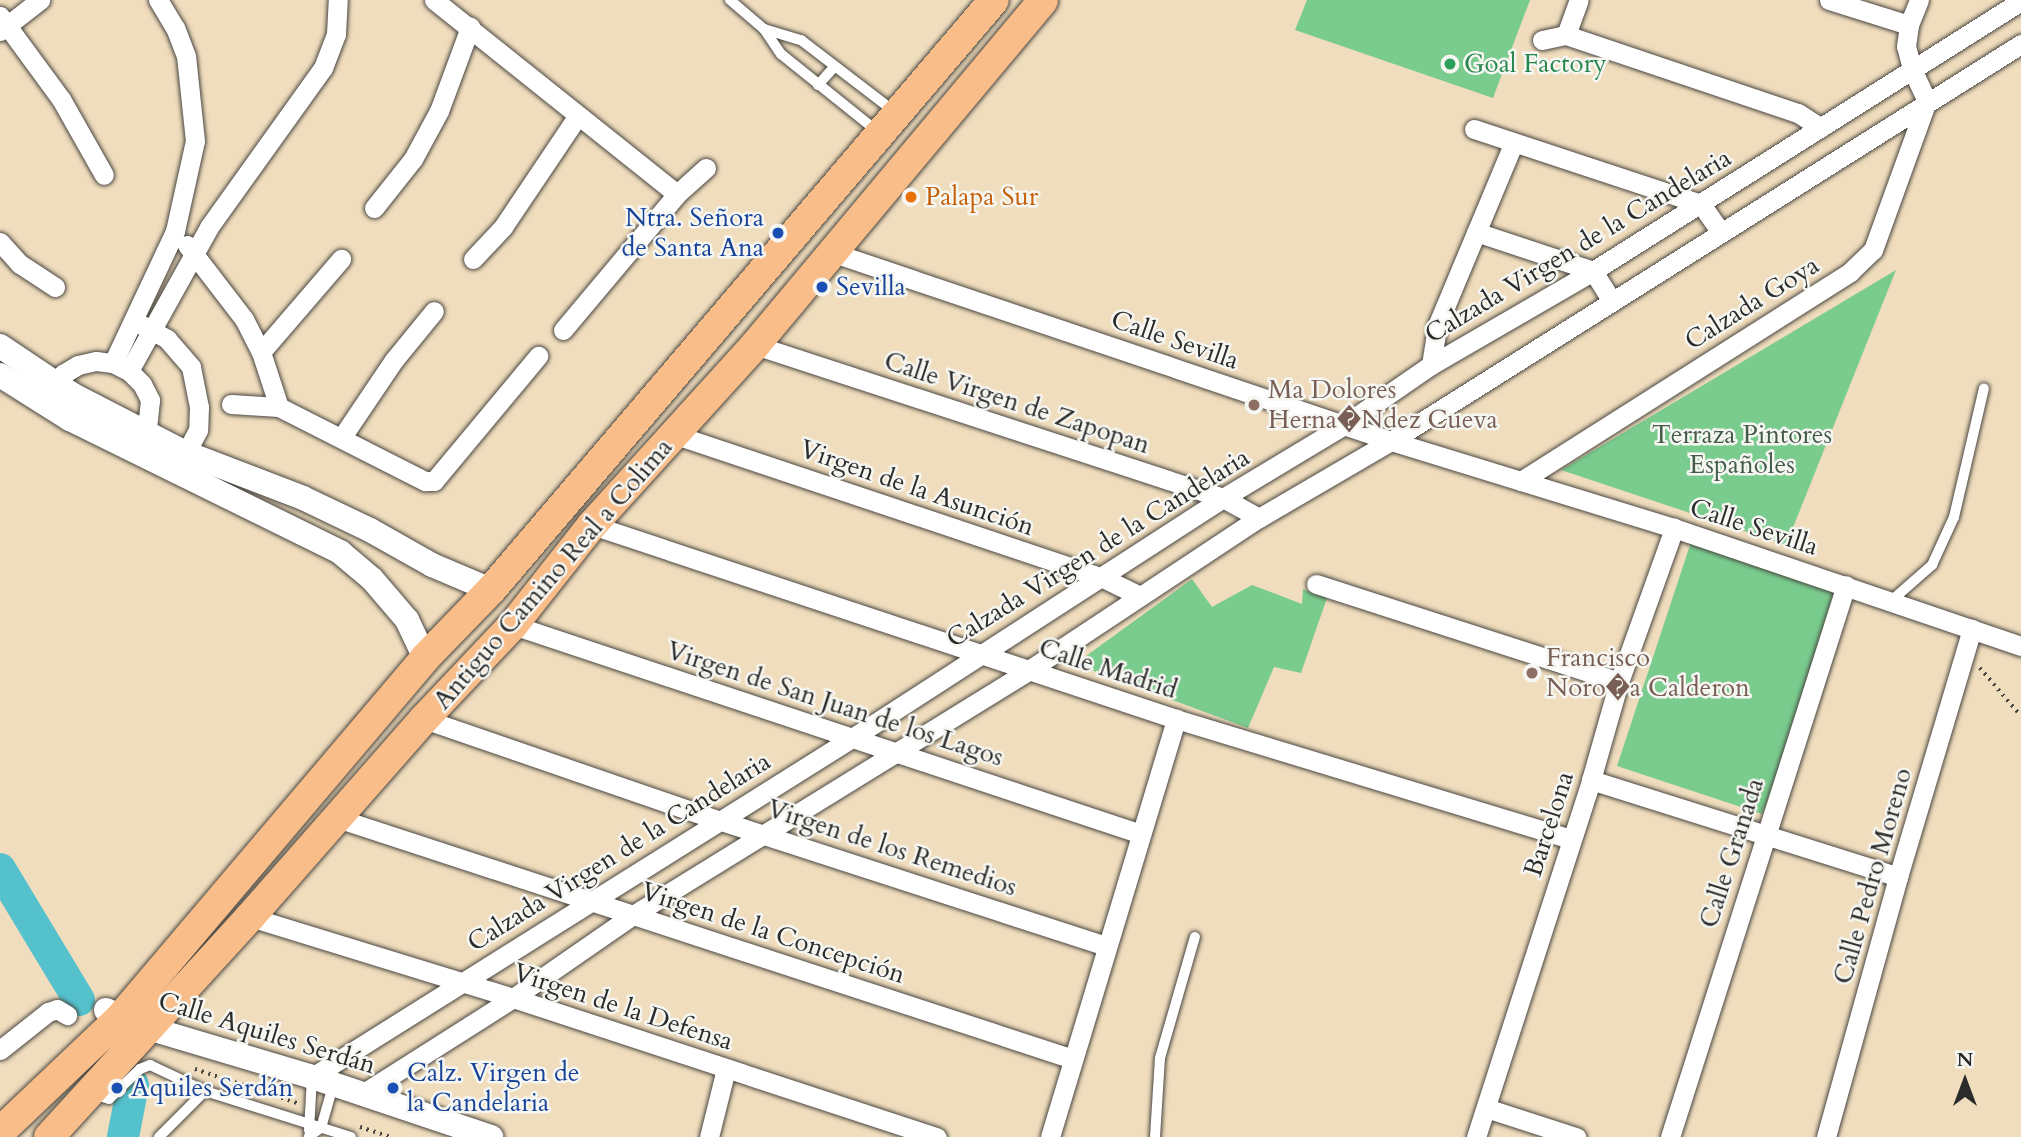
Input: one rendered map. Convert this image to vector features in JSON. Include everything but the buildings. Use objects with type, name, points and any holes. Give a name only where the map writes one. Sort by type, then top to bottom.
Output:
[{"type":"main road","name":"Antiguo Camino Real a Colima","points":[[4,1120],[40,1092],[65,1049],[113,1014],[255,859],[425,659],[491,590],[994,0]]},
{"type":"main road","name":"Antiguo Camino Real a Colima","points":[[49,1137],[250,917],[424,719],[513,625],[592,526],[755,345],[1043,0]]},
{"type":"street","points":[[40,0],[3,24],[61,99],[104,175]]},
{"type":"street","points":[[144,326],[175,232],[195,141],[194,109],[186,55],[175,28],[158,0]]},
{"type":"street","points":[[121,367],[144,326],[209,227],[323,68],[336,34],[338,0]]},
{"type":"street","points":[[434,0],[577,117],[677,194]]},
{"type":"street","points":[[1566,35],[1579,0]]},
{"type":"street","points":[[1829,0],[1909,25]]},
{"type":"street","points":[[1919,0],[1909,25],[1906,46],[1912,69],[1927,101]]},
{"type":"street","name":"Calzada Virgen de la Candelaria","points":[[323,1081],[463,982],[852,738],[1223,498],[1345,425],[1431,365],[1593,271],[2021,1]]},
{"type":"street","points":[[374,208],[413,159],[439,111],[470,27]]},
{"type":"street","points":[[1542,40],[1566,35],[1798,113],[1821,128]]},
{"type":"street","points":[[362,1094],[513,998],[633,915],[1028,670],[1259,518],[1391,440],[2021,44]]},
{"type":"street","points":[[2000,57],[2021,64]]},
{"type":"street","name":"Calzada Goya","points":[[1521,481],[1850,272],[1873,250],[1927,101]]},
{"type":"street","points":[[473,259],[503,227],[577,117]]},
{"type":"street","points":[[1474,129],[1701,204],[1721,233]]},
{"type":"street","points":[[1431,365],[1437,327],[1514,142]]},
{"type":"street","points":[[563,330],[677,194],[705,168]]},
{"type":"street","points":[[175,232],[244,319],[261,352],[279,407]]},
{"type":"street","points":[[1476,232],[1593,271],[1612,302]]},
{"type":"street","points":[[0,242],[20,264],[55,287]]},
{"type":"street","name":"Calle Sevilla","points":[[831,253],[1345,425],[1674,528],[2021,646]]},
{"type":"street","points":[[261,352],[341,259]]},
{"type":"street","points":[[342,437],[394,360],[434,311]]},
{"type":"street","points":[[144,326],[180,352],[191,366],[197,387],[198,430],[186,453]]},
{"type":"street","name":"Calle Virgen de Zapopan","points":[[755,345],[1223,498],[1259,518]]},
{"type":"street","points":[[0,346],[49,393]]},
{"type":"street","points":[[231,404],[279,407],[425,481],[434,481],[538,356]]},
{"type":"street","points":[[49,393],[63,374],[78,365],[96,361],[121,367],[142,384],[150,400],[141,440]]},
{"type":"street","points":[[0,375],[49,393],[141,440],[266,516],[355,562],[407,620],[425,659]]},
{"type":"street","name":"Virgen de la Asunción","points":[[676,435],[1101,577],[1140,596]]},
{"type":"street","points":[[141,440],[186,453],[340,514],[432,565],[491,590]]},
{"type":"street","points":[[266,516],[277,489]]},
{"type":"street","name":"Calle Madrid","points":[[592,526],[1176,719],[1572,839]]},
{"type":"street","name":"Barcelona","points":[[1476,1137],[1591,780],[1619,681],[1674,528]]},
{"type":"street","points":[[1316,584],[1619,681]]},
{"type":"street","name":"Calle Granada","points":[[1670,1137],[1846,585]]},
{"type":"street","name":"Virgen de San Juan de los Lagos","points":[[513,625],[1141,834]]},
{"type":"street","name":"Calle Pedro Moreno","points":[[1826,1137],[1972,629]]},
{"type":"street","name":"Virgen de los Remedios","points":[[424,719],[718,820],[1106,946]]},
{"type":"street","points":[[1051,1137],[1176,719]]},
{"type":"street","points":[[1591,780],[1899,877]]},
{"type":"street","name":"Virgen de la Concepción","points":[[337,818],[593,899],[633,915],[1073,1059]]},
{"type":"street","name":"Virgen de la Defensa","points":[[250,917],[513,998],[937,1137]]},
{"type":"street","points":[[0,1050],[48,1012],[57,1009],[67,1015]]},
{"type":"street","name":"Calle Aquiles Serdán","points":[[113,1014],[148,1028],[362,1094],[459,1132],[491,1137]]},
{"type":"street","points":[[709,1137],[726,1069]]},
{"type":"street","points":[[1486,1108],[1576,1137]]},
{"type":"lane","points":[[730,0],[764,29],[781,54],[818,85],[890,125]]},
{"type":"lane","points":[[764,29],[801,40],[834,67],[890,125]]},
{"type":"lane","points":[[818,85],[834,67]]},
{"type":"lane","points":[[1891,601],[1932,565],[1954,517],[1984,388]]},
{"type":"lane","points":[[1155,1137],[1160,1058],[1195,937]]},
{"type":"lane","points":[[89,1092],[109,1099],[148,1065],[205,1091],[351,1137]]},
{"type":"lane","points":[[309,1137],[309,1124],[323,1081]]},
{"type":"lane","points":[[321,1128],[323,1081]]},
{"type":"lane","points":[[161,1136],[205,1091]]},
{"type":"lane","points":[[309,1137],[321,1128]]},
{"type":"path","points":[[1967,653],[2021,716]]},
{"type":"green space","name":"Goal Factory","points":[[1307,0],[1530,0],[1493,98],[1295,30]]},
{"type":"green space","name":"Terraza Pintores Españoles","points":[[1896,270],[1786,545],[1561,470]]},
{"type":"green space","points":[[1693,536],[1848,589],[1762,814],[1617,766]]},
{"type":"green space","points":[[1192,579],[1212,607],[1252,585],[1302,604],[1303,589],[1327,598],[1301,673],[1274,667],[1248,728],[1075,664]]},
{"type":"waterway","points":[[0,869],[79,1000]]},
{"type":"waterway","points":[[123,1137],[133,1085]]},
{"type":"place","name":"Goal Factory","points":[[1450,64]]},
{"type":"place","name":"Palapa Sur","points":[[911,197]]},
{"type":"place","name":"Ntra. Señora de Santa Ana","points":[[778,233]]},
{"type":"place","name":"Sevilla","points":[[822,287]]},
{"type":"place","name":"Ma Dolores Herna�Ndez Cueva","points":[[1254,405]]},
{"type":"place","name":"Francisco Noro�a Calderon","points":[[1532,673]]},
{"type":"place","name":"Aquiles Serdán","points":[[117,1088]]},
{"type":"place","name":"Calz. Virgen de la Candelaria","points":[[393,1088]]}]
